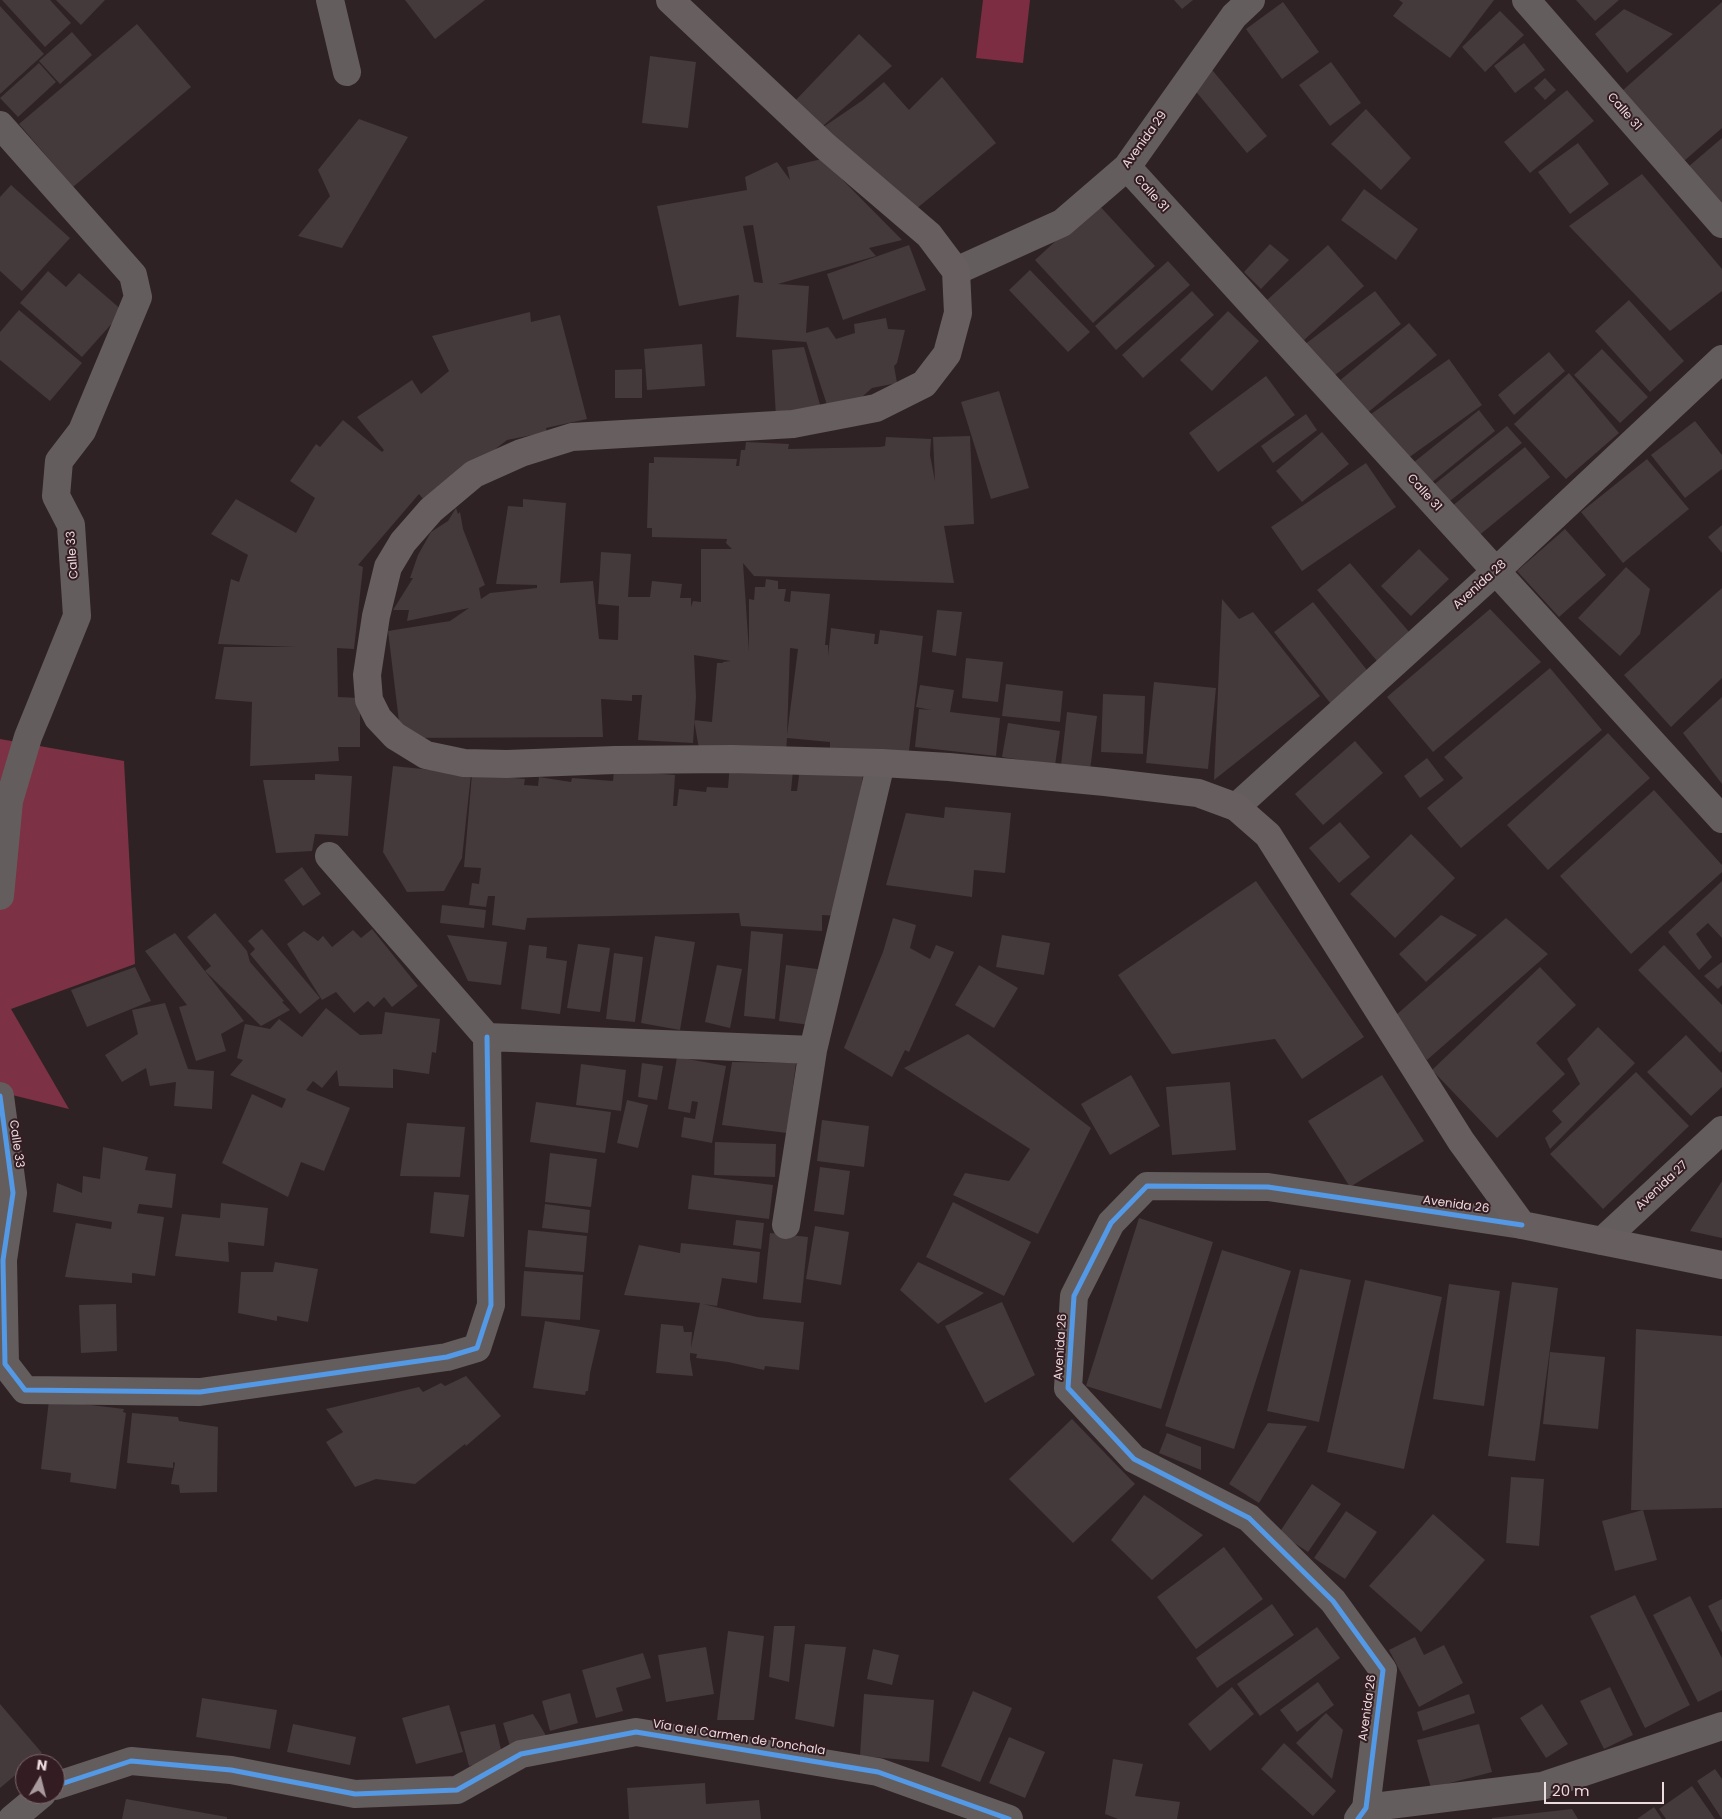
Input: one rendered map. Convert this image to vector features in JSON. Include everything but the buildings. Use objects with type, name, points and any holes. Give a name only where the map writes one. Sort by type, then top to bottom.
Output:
[{"type":"main road","points":[[670,0],[824,146],[929,235],[956,271],[958,313],[947,354],[924,384],[876,408],[825,419],[784,425],[572,437],[520,453],[474,474],[431,510],[403,542],[388,567],[376,616],[367,675],[369,700],[378,718],[396,736],[426,755],[464,763],[507,764],[615,760],[732,759],[881,763],[949,767],[1198,793],[1236,807],[1268,835],[1461,1141],[1522,1225]]},
{"type":"main road","name":"Avenida 26","points":[[1522,1225],[1722,1265]]},
{"type":"street","points":[[330,0],[347,72]]},
{"type":"street","name":"Avenida 29","points":[[956,271],[1062,222],[1127,168],[1234,16],[1250,0]]},
{"type":"street","name":"Calle 31","points":[[1526,0],[1722,224]]},
{"type":"street","name":"Calle 33","points":[[0,125],[133,274],[138,297],[82,431],[59,461],[56,496],[71,525],[77,616],[28,737],[9,801],[0,896]]},
{"type":"street","name":"Calle 31","points":[[1127,168],[1722,819]]},
{"type":"street","name":"Avenida 28","points":[[1236,807],[1496,571],[1722,359]]},
{"type":"street","points":[[786,1225],[814,1050],[881,763]]},
{"type":"street","points":[[328,856],[487,1036],[814,1050]]},
{"type":"street","name":"Calle 33","points":[[0,1096],[13,1193],[3,1260],[5,1364],[26,1390],[200,1392],[447,1357],[477,1348],[491,1305],[487,1036]]},
{"type":"street","name":"Avenida 27","points":[[1602,1241],[1722,1130]]},
{"type":"street","name":"Avenida 26","points":[[1522,1225],[1268,1187],[1147,1186],[1111,1223],[1074,1296],[1068,1388],[1134,1458],[1249,1518],[1333,1601],[1383,1670],[1362,1813],[1542,1786],[1722,1726]]},
{"type":"street","name":"Vía a el Carmen de Tonchala","points":[[65,1783],[131,1761],[232,1770],[356,1794],[457,1790],[521,1754],[636,1732],[878,1772],[1009,1819]]},
{"type":"street","points":[[12,1819],[30,1804]]},
{"type":"shaded area","points":[[983,0],[1030,0],[1023,63],[976,58]]},
{"type":"shaded area","points":[[0,739],[124,761],[135,964],[11,1009],[69,1109],[0,1092]]},
{"type":"cycle path","points":[[0,1096],[13,1193],[3,1260],[5,1364],[25,1390],[200,1392],[447,1357],[477,1348],[491,1305],[487,1037]]},
{"type":"cycle path","points":[[1358,1819],[1366,1808],[1383,1670],[1333,1601],[1249,1518],[1134,1459],[1068,1388],[1074,1296],[1111,1223],[1147,1186],[1268,1187],[1522,1225]]},
{"type":"cycle path","points":[[65,1783],[131,1761],[231,1770],[355,1794],[457,1790],[521,1754],[636,1732],[878,1772],[1009,1819]]}]
